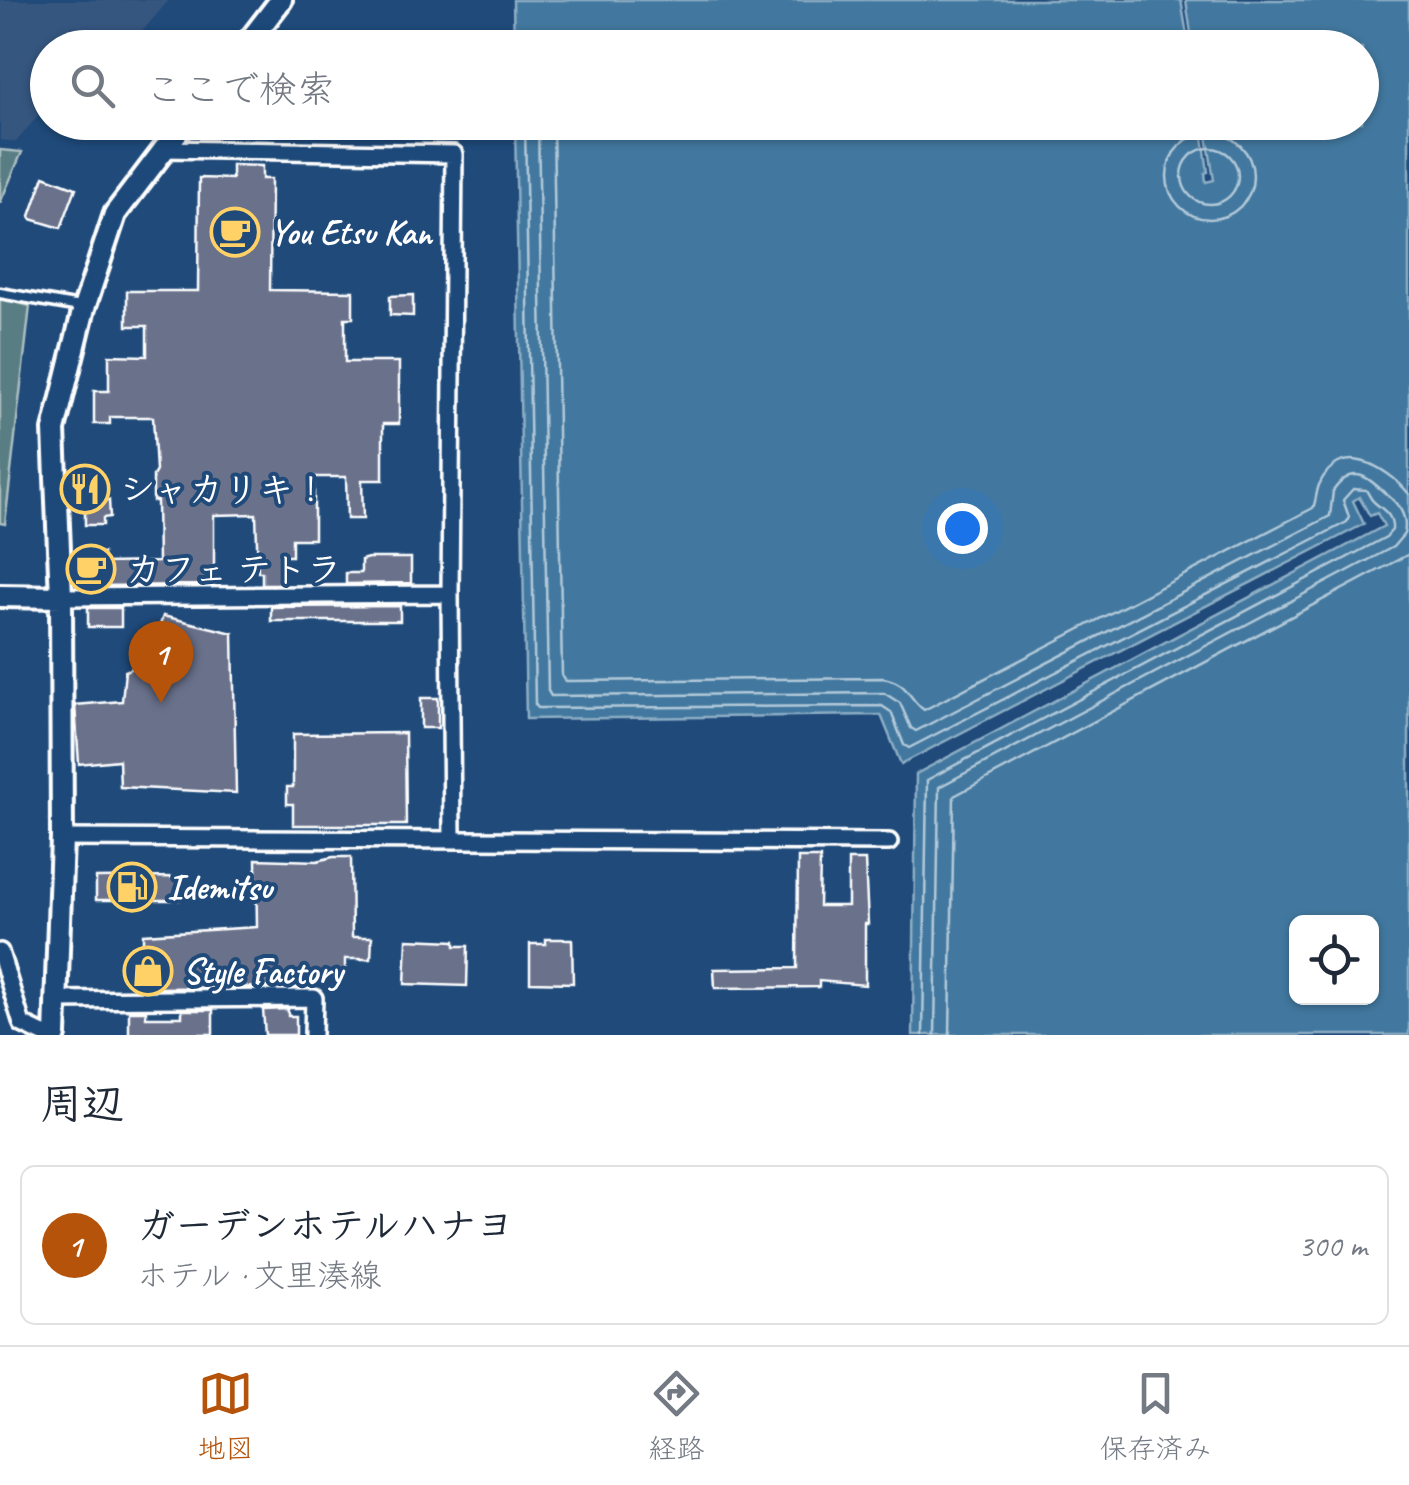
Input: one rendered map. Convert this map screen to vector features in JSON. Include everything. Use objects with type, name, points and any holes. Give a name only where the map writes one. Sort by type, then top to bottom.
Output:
[{"type":"main road","points":[[258,30],[281,0]]},
{"type":"main road","points":[[55,1035],[62,838],[61,597],[54,430],[84,308],[115,214],[171,140]]},
{"type":"main road","points":[[0,596],[61,597]]},
{"type":"street","points":[[164,149],[454,154],[452,838]]},
{"type":"street","points":[[61,597],[450,594]]},
{"type":"street","points":[[62,838],[890,842]]},
{"type":"street","points":[[0,952],[22,1024],[45,1035]]},
{"type":"street","points":[[54,1000],[314,998],[313,1035]]},
{"type":"lane","points":[[0,293],[84,308]]},
{"type":"shaded area","points":[[0,0],[169,0],[143,30],[30,30],[30,125],[16,142],[0,140]]},
{"type":"green space","points":[[0,150],[22,152],[0,203]]},
{"type":"green space","points":[[0,298],[30,306],[5,524],[0,523]]},
{"type":"water","points":[[513,0],[1181,0],[1186,30],[514,30]]},
{"type":"water","points":[[1186,0],[1409,0],[1409,1035],[913,1035],[916,774],[1384,526],[1377,513],[1370,516],[1359,497],[1353,501],[1364,524],[901,764],[881,715],[526,719],[515,140],[1203,140],[1206,182],[1214,180],[1208,140],[1379,140],[1379,30],[1190,30]]},
{"type":"building","points":[[232,165],[262,166],[262,179],[271,179],[270,290],[353,291],[353,318],[345,318],[345,362],[399,362],[399,424],[383,424],[383,480],[362,480],[363,519],[347,519],[346,477],[314,477],[314,539],[292,539],[292,556],[284,556],[284,584],[262,584],[256,514],[214,515],[214,585],[89,586],[88,553],[103,553],[103,563],[158,562],[153,417],[110,417],[110,424],[94,424],[94,391],[109,391],[109,355],[147,356],[147,326],[127,326],[127,291],[198,291],[199,178],[232,179]]},
{"type":"building","points":[[44,176],[76,188],[61,228],[30,216]]},
{"type":"building","points":[[413,295],[413,316],[390,315],[390,296]]},
{"type":"building","points":[[85,500],[109,500],[110,517],[103,518],[103,525],[85,525]]},
{"type":"building","points":[[411,558],[411,583],[346,584],[346,573],[361,573],[361,560]]},
{"type":"building","points":[[400,606],[400,621],[271,621],[271,607]]},
{"type":"building","points":[[88,608],[121,608],[121,627],[88,627]]},
{"type":"building","points":[[163,616],[233,633],[236,793],[120,787],[119,760],[79,764],[75,705],[122,701],[125,671],[148,661]]},
{"type":"building","points":[[421,698],[438,698],[438,728],[421,728]]},
{"type":"building","points":[[405,733],[406,825],[293,825],[293,804],[287,804],[287,787],[293,787],[293,734]]},
{"type":"building","points":[[351,857],[352,937],[372,937],[371,959],[345,959],[345,975],[307,981],[303,987],[155,988],[154,960],[143,960],[143,934],[257,927],[256,859],[317,861]]},
{"type":"building","points":[[798,858],[820,858],[819,906],[848,906],[848,860],[865,860],[865,985],[819,981],[819,987],[715,988],[714,969],[797,968]]},
{"type":"building","points":[[179,877],[179,900],[96,900],[96,878]]},
{"type":"building","points":[[407,939],[455,941],[455,946],[468,946],[467,986],[405,984]]},
{"type":"building","points":[[546,939],[572,939],[573,983],[530,982],[530,944],[546,944]]},
{"type":"building","points":[[288,1009],[288,1016],[296,1016],[296,1035],[265,1035],[263,1010]]},
{"type":"building","points":[[182,1010],[213,1010],[213,1034],[129,1034],[129,1011],[146,1011],[146,1017],[182,1017]]},
{"type":"place","name":"You Etsu Kan","points":[[235,232]]},
{"type":"place","name":"シャカリキ！","points":[[85,489]]},
{"type":"place","name":"カフェ テトラ","points":[[91,569]]},
{"type":"place","name":"ガーデンホテルハナヨ","points":[[161,703]]},
{"type":"place","name":"Idemitsu","points":[[132,887]]},
{"type":"place","name":"Style Factory","points":[[148,971]]}]
